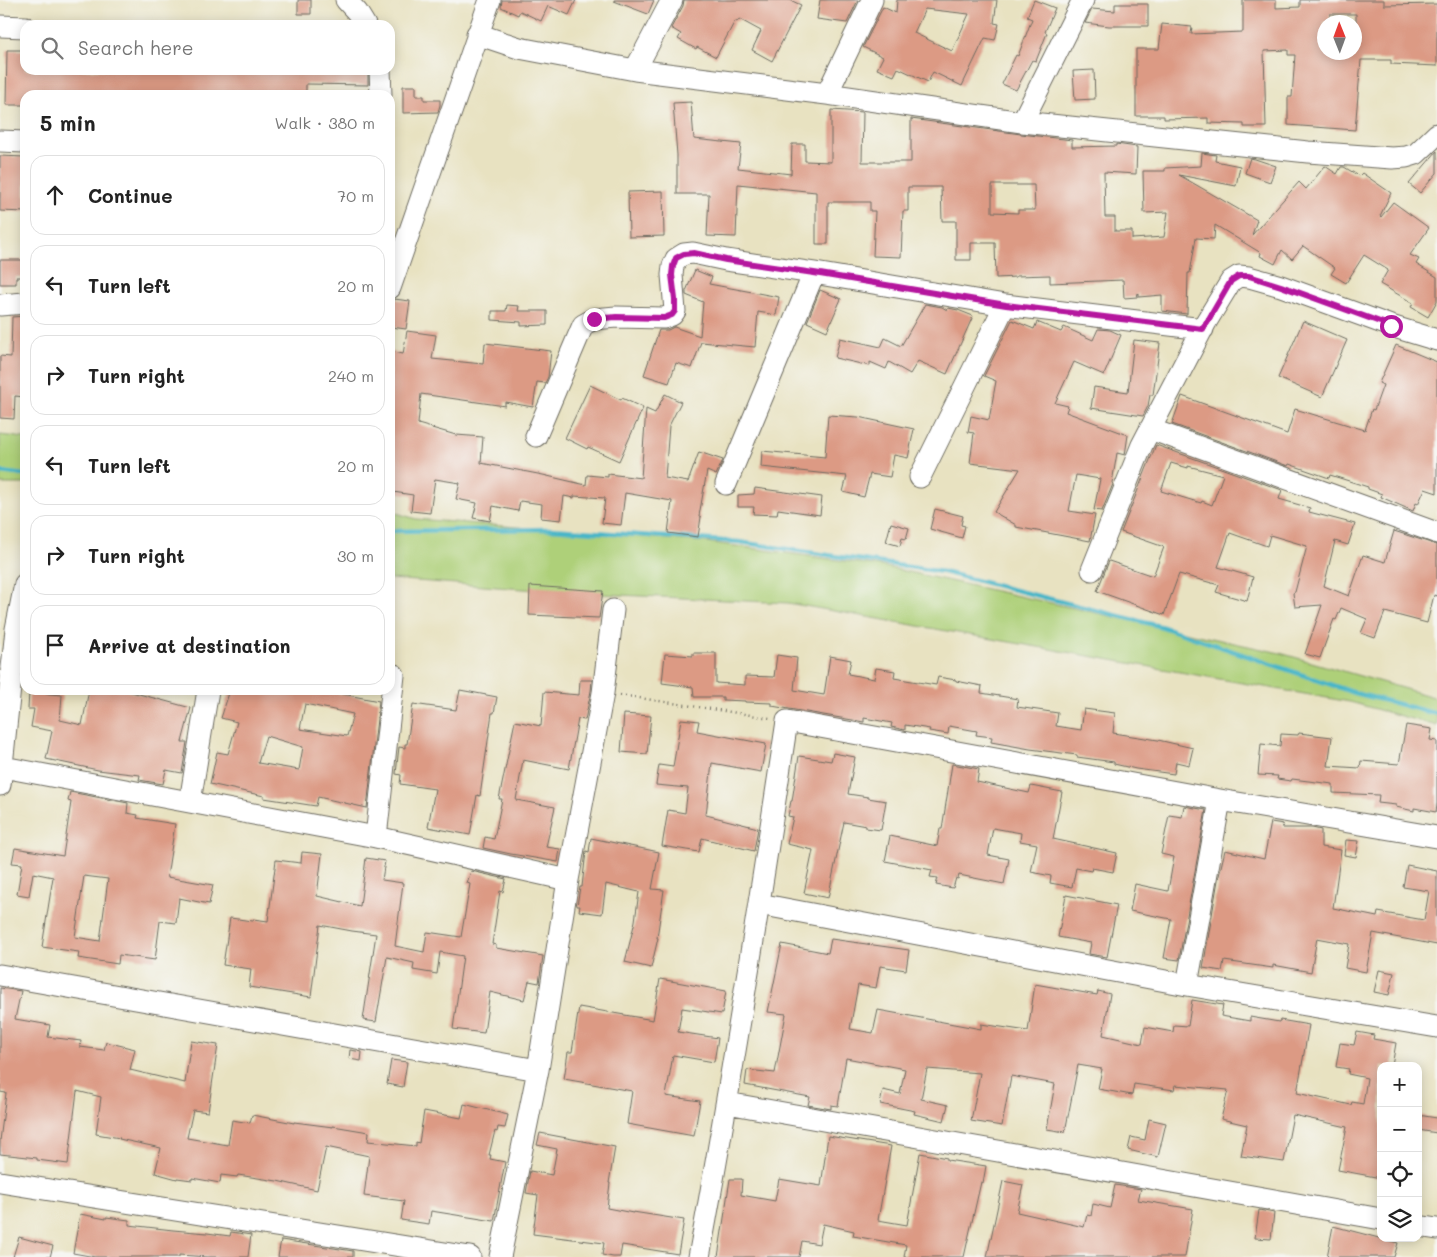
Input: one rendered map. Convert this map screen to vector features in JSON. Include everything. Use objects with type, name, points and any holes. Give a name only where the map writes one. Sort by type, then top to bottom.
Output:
[{"type":"street","points":[[346,0],[362,20]]},
{"type":"street","points":[[395,273],[490,0]]},
{"type":"street","points":[[635,70],[672,0]]},
{"type":"street","points":[[827,94],[872,0]]},
{"type":"street","points":[[1022,122],[1083,0]]},
{"type":"street","points":[[0,26],[20,27]]},
{"type":"street","points":[[477,34],[519,48],[635,70],[827,94],[1022,122],[1308,152],[1392,158],[1406,157],[1416,154],[1437,134]]},
{"type":"street","points":[[380,75],[381,90]]},
{"type":"street","points":[[0,141],[20,142]]},
{"type":"street","points":[[536,436],[582,325],[594,319],[616,317],[664,318],[672,315],[675,311],[673,266],[676,258],[684,254],[694,253],[726,260],[1006,305],[1203,329]]},
{"type":"street","points":[[726,484],[814,273]]},
{"type":"street","points":[[1092,570],[1133,466],[1150,429],[1203,329],[1231,281],[1239,276],[1249,276],[1391,326],[1437,340]]},
{"type":"street","points":[[0,305],[20,303]]},
{"type":"street","points":[[920,477],[1006,305]]},
{"type":"street","points":[[1150,429],[1437,533]]},
{"type":"street","points":[[20,597],[8,628],[1,776],[190,802],[376,837],[568,880]]},
{"type":"street","points":[[500,1257],[538,1070],[568,880],[603,692],[613,610]]},
{"type":"street","points":[[190,802],[207,695]]},
{"type":"street","points":[[376,837],[392,695]]},
{"type":"street","points":[[699,1257],[727,1104],[787,721],[1220,800],[1437,837]]},
{"type":"street","points":[[1187,984],[1220,800]]},
{"type":"street","points":[[759,904],[1187,984],[1437,1027]]},
{"type":"street","points":[[0,975],[538,1070]]},
{"type":"street","points":[[727,1104],[1377,1218]]},
{"type":"street","points":[[0,1182],[470,1257]]},
{"type":"street","points":[[1422,1227],[1437,1229]]},
{"type":"path","points":[[603,692],[787,721]]},
{"type":"green space","points":[[0,435],[20,437],[20,484],[0,484]]},
{"type":"green space","points":[[395,513],[416,519],[706,542],[881,566],[1280,653],[1437,698],[1437,726],[1350,702],[788,603],[577,593],[395,579]]},
{"type":"building","points":[[298,0],[311,0],[311,14],[298,14]]},
{"type":"building","points":[[502,0],[576,0],[569,15],[548,6],[541,21],[520,11],[518,15],[501,7]]},
{"type":"building","points":[[614,0],[654,0],[648,14]]},
{"type":"building","points":[[684,0],[790,0],[801,5],[772,61],[752,50],[761,31],[739,19],[737,22],[735,21],[716,57],[678,39],[681,34],[671,28],[683,6]]},
{"type":"building","points":[[820,0],[858,0],[847,23],[817,19]]},
{"type":"building","points":[[897,0],[997,0],[994,23],[999,24],[995,40],[985,38],[962,86],[933,72],[928,82],[898,68],[894,76],[877,69],[883,57],[863,47],[883,7],[896,13]],"holes":[[[925,9],[969,14],[952,51],[914,33]]]},
{"type":"building","points":[[1034,0],[1055,8],[1036,61],[1032,60],[1016,90],[1002,84],[1016,55],[1018,56],[1032,19],[1027,17]]},
{"type":"building","points":[[1243,0],[1276,0],[1276,8],[1300,7],[1300,0],[1384,0],[1384,5],[1437,4],[1437,66],[1391,64],[1391,60],[1362,60],[1362,15],[1317,15],[1317,60],[1361,60],[1355,130],[1288,125],[1288,97],[1292,97],[1295,55],[1288,55],[1288,50],[1264,51],[1266,127],[1244,127],[1244,124],[1208,123],[1208,118],[1164,119],[1164,116],[1136,116],[1136,49],[1159,49],[1162,24],[1192,27],[1191,34],[1243,32]]},
{"type":"building","points":[[1115,4],[1148,4],[1148,26],[1109,26],[1085,23],[1092,9],[1115,11]]},
{"type":"building","points":[[7,50],[20,50],[20,75],[368,75],[368,85],[306,84],[306,90],[20,90],[20,105],[6,105]]},
{"type":"building","points":[[1094,70],[1095,99],[1075,100],[1073,71]]},
{"type":"building","points":[[403,86],[416,86],[416,96],[424,96],[424,100],[440,100],[438,112],[403,113]]},
{"type":"building","points":[[691,102],[694,139],[741,144],[738,168],[791,174],[792,144],[805,144],[805,161],[831,162],[831,110],[863,112],[862,162],[911,162],[911,119],[1072,140],[1072,147],[1116,146],[1116,144],[1137,147],[1136,174],[1104,172],[1105,217],[1115,217],[1115,231],[1132,231],[1132,239],[1164,237],[1168,212],[1144,213],[1143,171],[1165,171],[1165,168],[1201,166],[1202,153],[1216,155],[1215,161],[1240,166],[1236,186],[1179,175],[1257,220],[1252,235],[1299,182],[1306,189],[1325,166],[1337,174],[1341,167],[1344,167],[1359,176],[1362,173],[1391,193],[1381,217],[1393,202],[1429,228],[1410,255],[1419,259],[1416,264],[1437,277],[1437,301],[1428,317],[1411,307],[1413,303],[1380,284],[1388,270],[1364,255],[1346,283],[1331,274],[1335,268],[1303,246],[1292,259],[1282,250],[1275,264],[1260,256],[1261,253],[1215,225],[1214,239],[1196,238],[1190,273],[1188,273],[1187,314],[1162,311],[1162,295],[1139,297],[1138,293],[1137,297],[1124,298],[1123,280],[1050,283],[1050,275],[996,278],[995,243],[971,243],[971,260],[956,260],[956,221],[942,221],[941,187],[908,187],[908,211],[903,211],[901,257],[873,256],[875,211],[870,211],[870,202],[828,202],[828,244],[816,244],[816,192],[738,184],[736,237],[707,236],[709,194],[677,194],[677,155],[673,103]],"holes":[[[992,185],[1034,185],[1035,210],[1018,210],[1018,213],[992,212]]]},
{"type":"building","points":[[1437,151],[1437,173],[1420,193],[1409,184]]},
{"type":"building","points":[[0,156],[20,157],[20,212],[0,211]]},
{"type":"building","points":[[1250,158],[1276,166],[1270,182],[1245,173]]},
{"type":"building","points":[[663,191],[664,236],[629,237],[628,192]]},
{"type":"building","points":[[0,260],[20,260],[20,277],[16,277],[16,284],[0,284]]},
{"type":"building","points":[[695,270],[712,277],[709,284],[779,297],[776,315],[758,312],[755,347],[701,342],[692,368],[676,363],[669,383],[644,375],[659,330],[668,330],[674,327],[700,336],[703,302],[686,295]]},
{"type":"building","points":[[820,290],[841,299],[827,331],[807,322]]},
{"type":"building","points":[[395,299],[410,301],[406,329],[395,328]]},
{"type":"building","points":[[925,304],[942,307],[947,310],[948,308],[958,310],[973,316],[947,374],[918,361],[910,374],[889,362],[886,369],[870,362],[870,366],[835,358],[840,338],[881,347],[885,338],[901,346]]},
{"type":"building","points":[[507,305],[519,306],[518,311],[547,311],[547,325],[521,326],[521,322],[492,320],[492,311],[506,311]]},
{"type":"building","points":[[20,316],[20,396],[15,396],[14,419],[0,418],[0,356],[11,357],[12,317]]},
{"type":"building","points":[[1012,320],[1034,329],[1037,322],[1061,332],[1064,327],[1093,340],[1098,329],[1110,330],[1121,335],[1104,375],[1074,362],[1055,403],[1068,406],[1066,412],[1128,435],[1125,455],[1117,453],[1113,484],[1102,511],[1094,510],[1100,479],[1076,475],[1069,511],[1095,515],[1090,541],[1016,527],[1016,525],[994,512],[1020,469],[970,463],[974,433],[968,432],[971,416],[989,420],[996,381],[984,376]]},
{"type":"building","points":[[1303,321],[1347,340],[1322,397],[1278,378]]},
{"type":"building","points":[[407,331],[436,335],[432,359],[483,364],[485,343],[551,351],[548,377],[545,383],[537,382],[533,407],[505,402],[505,406],[421,394],[418,424],[456,435],[483,437],[481,463],[586,485],[587,475],[608,477],[608,474],[641,478],[646,409],[655,413],[665,394],[681,402],[669,426],[665,478],[688,482],[699,452],[723,460],[716,475],[707,471],[699,516],[701,517],[698,537],[668,533],[672,501],[625,493],[621,525],[602,523],[605,498],[574,496],[574,498],[564,496],[561,520],[541,518],[542,504],[520,501],[518,511],[493,506],[490,521],[473,518],[477,503],[456,499],[460,483],[435,479],[430,513],[411,511],[413,495],[395,492],[395,352],[403,354]]},
{"type":"building","points":[[1134,340],[1160,343],[1153,395],[1150,395],[1148,406],[1143,416],[1091,408],[1094,387],[1128,392]]},
{"type":"building","points":[[1396,345],[1437,362],[1437,493],[1425,489],[1413,511],[1381,497],[1382,494],[1368,489],[1368,487],[1330,475],[1329,478],[1289,464],[1288,466],[1172,424],[1182,396],[1287,434],[1295,409],[1365,430],[1383,385],[1379,383]]},
{"type":"building","points":[[590,385],[643,408],[619,461],[565,438]]},
{"type":"building","points":[[828,415],[858,417],[914,429],[908,458],[894,455],[890,477],[870,474],[864,497],[843,492],[847,476],[761,467],[762,451],[825,457]]},
{"type":"building","points":[[1156,445],[1282,490],[1279,499],[1310,508],[1309,512],[1355,524],[1348,545],[1335,541],[1324,586],[1349,596],[1363,555],[1385,562],[1394,531],[1437,545],[1437,596],[1434,595],[1427,623],[1385,612],[1375,638],[1361,633],[1367,619],[1341,608],[1336,620],[1334,619],[1320,658],[1305,654],[1322,605],[1295,607],[1293,593],[1295,592],[1307,546],[1270,535],[1267,546],[1230,533],[1218,567],[1253,577],[1247,601],[1216,592],[1219,585],[1179,574],[1164,615],[1097,591],[1109,561],[1153,576],[1164,547],[1121,532]],"holes":[[[1171,463],[1188,468],[1188,466],[1223,475],[1212,505],[1161,491]]]},
{"type":"building","points":[[755,488],[822,497],[820,515],[778,509],[777,515],[753,514],[754,507],[738,507],[738,495],[754,494]]},
{"type":"building","points":[[935,509],[963,516],[961,525],[965,526],[962,538],[930,529]]},
{"type":"building","points":[[891,523],[909,528],[906,539],[902,538],[900,546],[886,542]]},
{"type":"building","points":[[530,586],[603,591],[599,618],[529,615]]},
{"type":"building","points":[[693,653],[716,653],[716,683],[745,685],[745,676],[774,677],[777,655],[797,658],[794,690],[824,695],[830,656],[851,660],[848,674],[874,679],[876,668],[895,671],[894,678],[936,685],[938,677],[982,686],[981,693],[1018,699],[1017,707],[1058,713],[1056,726],[1081,730],[1084,709],[1115,713],[1113,733],[1193,748],[1189,765],[1176,762],[1174,774],[1136,769],[1114,764],[1114,762],[1077,757],[1077,755],[991,742],[992,737],[976,735],[977,731],[949,726],[948,734],[905,725],[905,730],[891,727],[892,723],[864,718],[864,722],[772,706],[772,703],[723,700],[723,697],[694,697],[693,687],[662,683],[665,654],[693,656]]},
{"type":"building","points":[[580,680],[592,680],[591,691],[585,720],[578,719],[569,769],[523,760],[516,800],[555,807],[546,847],[560,849],[558,862],[483,848],[485,837],[494,839],[502,799],[499,799],[515,721],[541,726],[544,692],[579,695]]},
{"type":"building","points":[[460,690],[497,697],[494,713],[492,713],[480,796],[477,795],[470,835],[428,827],[435,789],[400,784],[401,775],[396,774],[399,747],[405,748],[405,744],[407,744],[413,704],[456,710]]},
{"type":"building","points":[[29,695],[62,695],[60,720],[82,725],[88,695],[143,695],[191,708],[182,742],[187,742],[182,773],[166,770],[163,784],[139,780],[140,775],[98,770],[46,759],[52,731],[31,727],[34,709],[28,709]]},
{"type":"building","points":[[228,695],[347,695],[379,701],[367,808],[318,797],[316,806],[264,798],[264,796],[210,784],[217,752],[228,754],[237,722],[221,718]],"holes":[[[305,704],[353,714],[347,736],[300,729]],[[266,736],[303,747],[299,770],[258,763]]]},
{"type":"building","points":[[624,714],[651,716],[647,754],[621,752]]},
{"type":"building","points":[[681,719],[699,721],[697,731],[766,744],[761,772],[712,763],[706,815],[758,828],[754,851],[702,838],[699,852],[662,846],[668,810],[685,813],[688,788],[656,785],[659,765],[673,767]]},
{"type":"building","points":[[1406,725],[1432,729],[1430,740],[1437,741],[1436,812],[1414,808],[1414,811],[1396,807],[1396,805],[1378,803],[1379,795],[1333,793],[1333,784],[1292,779],[1291,781],[1277,779],[1278,776],[1258,775],[1261,744],[1280,746],[1281,734],[1298,735],[1299,733],[1332,737],[1328,766],[1360,768],[1361,761],[1399,764]]},
{"type":"building","points":[[833,753],[855,757],[848,794],[886,801],[881,830],[844,822],[828,898],[804,893],[813,850],[787,844],[793,817],[788,816],[799,756],[831,761]]},
{"type":"building","points":[[952,764],[979,769],[977,782],[1029,793],[1031,786],[1062,792],[1053,839],[1117,853],[1113,872],[1092,868],[1091,871],[1076,868],[1072,887],[1050,883],[1051,876],[1031,872],[1037,844],[1020,841],[1021,833],[993,828],[988,855],[1009,859],[1004,884],[959,875],[953,888],[936,885],[938,878],[930,877],[932,870],[885,861],[890,836],[937,846],[940,829],[942,829]]},
{"type":"building","points":[[70,792],[128,803],[127,813],[138,815],[137,818],[175,824],[167,877],[213,885],[209,904],[179,898],[176,923],[160,921],[155,960],[119,955],[118,964],[78,958],[79,952],[42,947],[53,877],[33,873],[29,896],[17,894],[22,864],[12,863],[15,848],[63,856],[71,802],[68,801]],"holes":[[[84,876],[108,879],[100,941],[75,937]]]},
{"type":"building","points":[[1184,806],[1206,810],[1179,960],[1164,958],[1171,919],[1130,911],[1135,884],[1168,891],[1174,857],[1161,854],[1169,815],[1182,817]]},
{"type":"building","points":[[1271,822],[1283,824],[1282,828],[1312,828],[1321,830],[1321,847],[1341,850],[1333,908],[1377,917],[1378,912],[1424,920],[1429,891],[1403,887],[1407,865],[1437,871],[1437,945],[1373,933],[1366,972],[1345,968],[1349,944],[1317,938],[1311,972],[1273,965],[1273,968],[1224,961],[1222,971],[1203,968],[1225,850],[1264,859]]},
{"type":"building","points":[[591,838],[659,852],[652,889],[664,890],[658,938],[651,968],[625,962],[635,921],[639,892],[606,884],[602,914],[579,911],[580,906],[577,906],[580,887],[582,887],[586,851],[589,852]]},
{"type":"building","points":[[1346,840],[1359,841],[1356,857],[1344,855]]},
{"type":"building","points":[[302,852],[322,854],[317,896],[360,906],[366,858],[385,861],[382,880],[403,883],[395,946],[424,952],[427,932],[461,937],[470,884],[467,883],[471,871],[506,879],[503,892],[500,891],[492,944],[496,945],[496,948],[543,956],[539,983],[529,981],[524,1000],[490,992],[484,1033],[453,1029],[463,956],[440,952],[437,974],[413,970],[414,963],[387,957],[376,1022],[363,1020],[376,934],[320,925],[311,997],[249,987],[251,969],[223,965],[230,918],[268,921],[276,860],[301,863]]},
{"type":"building","points":[[1066,895],[1117,905],[1107,957],[1089,954],[1091,943],[1058,937]]},
{"type":"building","points":[[831,939],[909,950],[906,970],[880,966],[876,988],[858,985],[850,1029],[873,1033],[878,1010],[981,1029],[981,1024],[1028,1031],[1035,984],[1097,995],[1098,991],[1110,994],[1103,1035],[1142,1044],[1145,1027],[1173,1032],[1174,1025],[1188,1026],[1192,1000],[1223,1005],[1221,1016],[1250,1021],[1250,1017],[1279,1022],[1280,1020],[1309,1025],[1297,1093],[1351,1105],[1352,1102],[1363,1104],[1367,1078],[1348,1074],[1349,1069],[1336,1067],[1340,1043],[1354,1045],[1357,1032],[1374,1035],[1373,1039],[1396,1043],[1393,1062],[1377,1062],[1377,1177],[1338,1170],[1347,1127],[1293,1115],[1284,1162],[1241,1156],[1247,1125],[1221,1119],[1228,1090],[1175,1085],[1174,1090],[1134,1084],[1132,1095],[1098,1089],[1102,1069],[1078,1065],[1065,1132],[1047,1129],[1055,1084],[1011,1076],[1002,1126],[971,1121],[980,1073],[927,1069],[921,1099],[948,1105],[944,1121],[914,1114],[915,1111],[880,1104],[883,1090],[900,1094],[905,1069],[846,1058],[838,1106],[831,1105],[831,1109],[808,1105],[810,1097],[745,1085],[747,1070],[775,1073],[786,1014],[768,1012],[782,944],[828,953]]},
{"type":"building","points":[[1379,970],[1394,973],[1389,995],[1374,992]]},
{"type":"building","points":[[660,979],[726,991],[722,1014],[682,1008],[678,1032],[718,1038],[714,1062],[673,1055],[666,1096],[700,1101],[694,1136],[627,1124],[632,1091],[564,1079],[568,1052],[572,1052],[579,1007],[653,1020]]},
{"type":"building","points":[[0,988],[21,991],[15,1019],[50,1025],[48,1037],[81,1041],[80,1047],[104,1050],[106,1042],[135,1049],[130,1070],[185,1083],[191,1041],[218,1045],[208,1112],[193,1110],[187,1138],[228,1145],[232,1120],[250,1123],[252,1115],[294,1123],[333,1126],[369,1132],[368,1141],[416,1146],[416,1142],[419,1143],[424,1111],[461,1118],[464,1104],[508,1115],[505,1128],[498,1127],[497,1132],[495,1131],[489,1155],[491,1155],[490,1159],[505,1162],[494,1221],[431,1211],[429,1224],[401,1220],[404,1201],[364,1196],[369,1156],[326,1147],[317,1190],[238,1175],[237,1177],[221,1175],[220,1183],[192,1178],[192,1180],[177,1179],[155,1173],[161,1148],[96,1134],[101,1097],[77,1091],[68,1164],[0,1154],[6,1093],[0,1092]]},
{"type":"building","points":[[350,1050],[362,1052],[361,1061],[349,1059]]},
{"type":"building","points":[[391,1060],[407,1062],[403,1087],[387,1084]]},
{"type":"building","points":[[1422,1116],[1437,1118],[1437,1133],[1422,1131]]},
{"type":"building","points":[[1149,1119],[1166,1123],[1158,1157],[1128,1150],[1131,1137],[1145,1140]]},
{"type":"building","points":[[540,1133],[615,1147],[607,1208],[684,1220],[678,1254],[622,1245],[620,1257],[613,1257],[602,1255],[604,1243],[533,1234],[538,1195],[526,1193],[530,1171],[552,1175],[557,1149],[537,1145]]},
{"type":"building","points":[[828,1136],[891,1146],[878,1220],[907,1225],[920,1153],[947,1158],[947,1160],[986,1166],[964,1257],[904,1257],[906,1245],[853,1236],[854,1231],[823,1224],[819,1244],[802,1241],[799,1257],[718,1257],[730,1179],[742,1179],[741,1195],[775,1201],[779,1179],[821,1186]]},
{"type":"building","points":[[1003,1181],[1023,1185],[1017,1212],[1084,1227],[1087,1215],[1091,1216],[1093,1204],[1110,1208],[1115,1185],[1141,1189],[1138,1200],[1193,1209],[1185,1257],[987,1257]]},
{"type":"building","points":[[1259,1210],[1274,1213],[1271,1239],[1255,1238]]},
{"type":"building","points":[[80,1214],[106,1219],[106,1217],[129,1220],[129,1225],[230,1236],[231,1232],[251,1235],[248,1257],[179,1255],[179,1257],[95,1257],[73,1253]]},
{"type":"building","points":[[1333,1226],[1377,1238],[1377,1242],[1398,1243],[1394,1257],[1327,1257]]},
{"type":"building","points":[[19,1237],[53,1246],[50,1257],[13,1257]]},
{"type":"building","points":[[281,1240],[353,1251],[353,1257],[278,1257]]},
{"type":"waterway","points":[[0,472],[20,474]]},
{"type":"waterway","points":[[395,531],[551,529],[739,542],[943,572],[1163,627],[1355,693],[1437,714]]},
{"type":"route","points":[[594,319],[616,317],[664,318],[672,315],[675,311],[673,266],[676,258],[684,254],[694,253],[726,260],[1006,305],[1203,329],[1231,281],[1239,276],[1249,276],[1391,326]]}]
